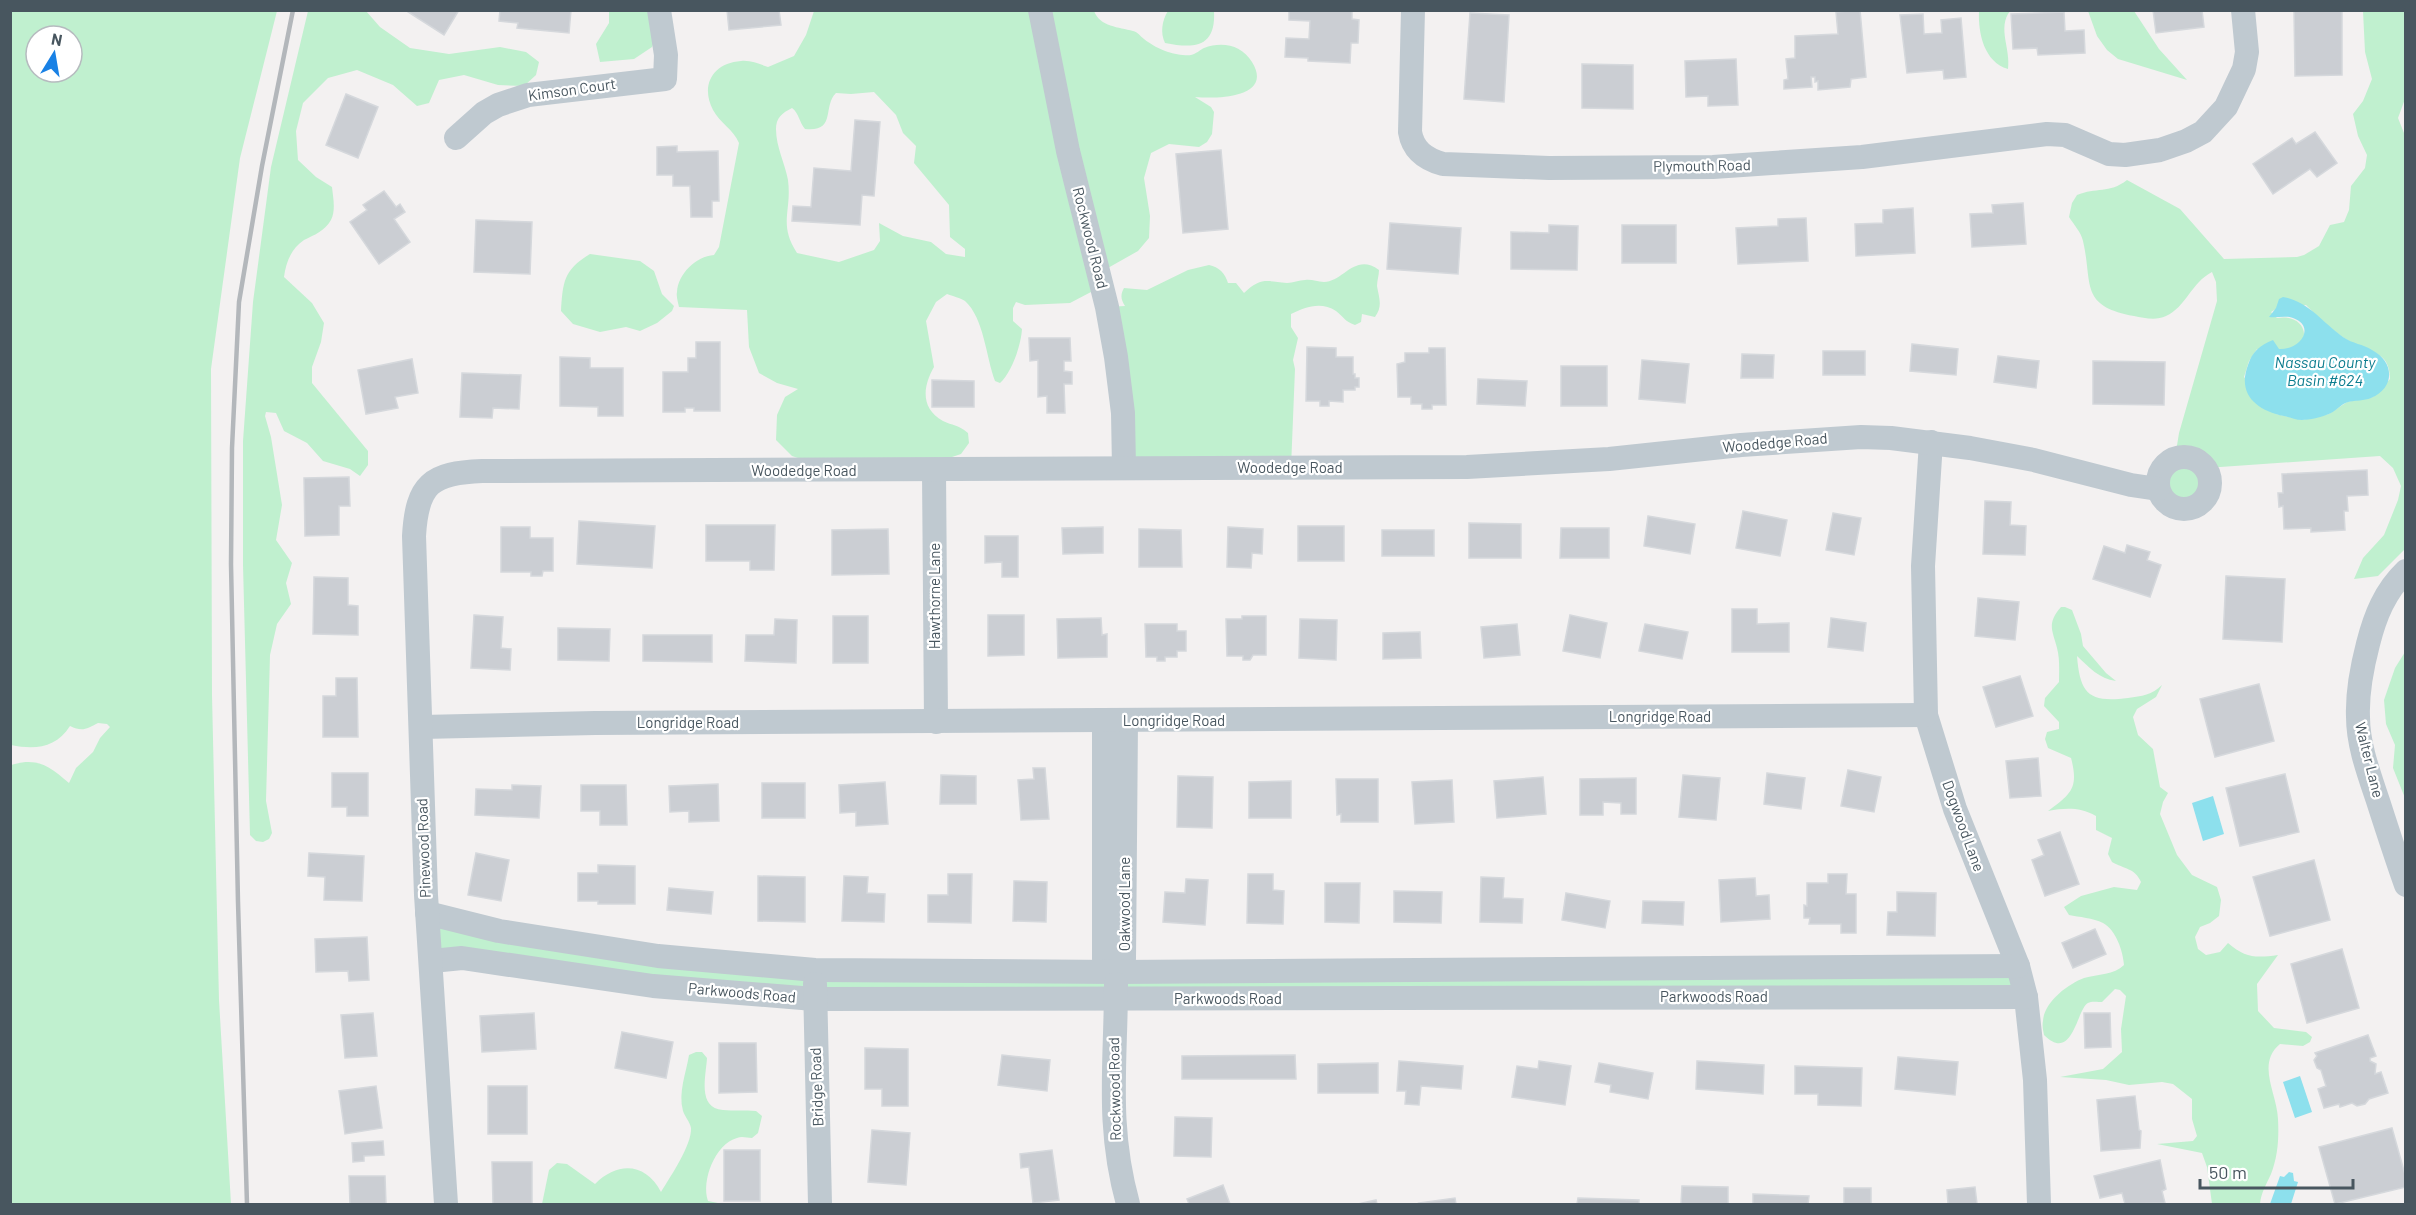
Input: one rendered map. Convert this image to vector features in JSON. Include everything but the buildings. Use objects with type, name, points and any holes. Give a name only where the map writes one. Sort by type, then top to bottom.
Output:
[{"type":"street","name":"Kimson Court","points":[[456,138],[484,113],[498,105],[528,95],[665,79],[666,55],[659,10]]},
{"type":"street","name":"Rockwood Road","points":[[1040,10],[1068,151],[1107,307],[1123,412],[1124,468]]},
{"type":"street","name":"Plymouth Road","points":[[1413,10],[1412,140],[1422,154],[1443,164],[1549,168],[1713,167],[1862,157],[2048,134],[2065,135],[2109,154],[2125,155],[2160,150],[2203,132],[2216,120],[2236,89],[2244,69],[2247,52],[2243,10]]},
{"type":"street","name":"Woodedge Road","points":[[422,493],[437,479],[473,471],[934,471],[1467,467],[1609,459],[1861,437],[1931,442],[2034,460],[2121,483],[2158,489]]},
{"type":"street","name":"Dogwood Lane","points":[[1931,442],[1923,566],[1926,715],[1965,838],[2018,966],[2026,997],[2035,1080],[2039,1204]]},
{"type":"street","name":"Hawthorne Lane","points":[[934,471],[936,722]]},
{"type":"street","name":"Pinewood Road","points":[[422,493],[418,500],[414,536],[427,913],[432,961],[446,1204]]},
{"type":"street","name":"Walter Lane","points":[[2406,571],[2384,600],[2370,634],[2360,684],[2358,717],[2360,739],[2368,772],[2406,885]]},
{"type":"street","name":"Longridge Road","points":[[422,727],[594,723],[1926,715]]},
{"type":"street","name":"Oakwood Lane","points":[[1115,721],[1104,959],[1116,972]]},
{"type":"street","name":"Parkwoods Road","points":[[427,913],[499,931],[658,956],[815,970],[1116,972],[2018,966]]},
{"type":"street","name":"Parkwoods Road","points":[[432,961],[462,958],[653,986],[814,999],[2026,997]]},
{"type":"street","name":"Bridge Road","points":[[815,970],[820,1204]]},
{"type":"street","name":"Rockwood Road","points":[[1116,972],[1113,1114],[1116,1148],[1128,1204]]},
{"type":"green space","points":[[11,10],[277,11],[240,158],[211,369],[212,695],[219,1000],[231,1204],[11,1204],[11,765],[29,762],[43,765],[69,783],[76,768],[93,752],[100,738],[110,727],[107,724],[98,723],[84,729],[70,726],[52,743],[28,747],[11,745]]},
{"type":"green space","points":[[308,11],[366,11],[380,27],[410,48],[449,54],[500,47],[526,52],[539,62],[536,75],[524,86],[498,85],[464,75],[439,80],[429,103],[417,106],[393,85],[357,70],[328,78],[303,103],[296,131],[298,160],[316,177],[332,187],[334,204],[331,220],[326,227],[304,240],[292,252],[284,277],[312,303],[324,323],[321,342],[312,367],[312,383],[368,451],[368,465],[360,476],[350,469],[323,461],[307,443],[284,431],[276,413],[266,412],[282,505],[276,540],[292,563],[286,583],[291,604],[277,624],[270,655],[266,801],[272,833],[269,839],[263,842],[256,841],[250,835],[243,565],[243,441],[253,302],[271,167]]},
{"type":"green space","points":[[609,11],[666,11],[652,47],[634,59],[600,62],[596,44],[609,23]]},
{"type":"green space","points":[[814,11],[1094,11],[1105,23],[1138,33],[1152,45],[1171,53],[1191,55],[1204,48],[1218,45],[1237,48],[1248,56],[1257,74],[1255,83],[1240,94],[1195,97],[1211,107],[1214,112],[1212,134],[1207,142],[1199,147],[1169,144],[1151,153],[1144,178],[1150,216],[1149,238],[1138,251],[1099,273],[1091,292],[1070,303],[1025,305],[1016,302],[1013,308],[1013,321],[1022,329],[1021,335],[1012,365],[1000,383],[995,381],[980,327],[971,308],[965,301],[947,294],[936,302],[926,321],[934,367],[926,389],[927,403],[936,416],[968,433],[969,443],[961,454],[940,461],[837,471],[792,456],[776,440],[777,415],[785,397],[798,389],[777,383],[759,373],[749,347],[747,310],[679,307],[677,295],[678,285],[689,267],[707,256],[714,255],[719,247],[739,143],[719,119],[709,101],[709,84],[712,77],[716,71],[731,63],[748,61],[768,67],[794,56],[806,35]],"holes":[[[874,92],[896,115],[903,133],[916,146],[914,163],[949,205],[950,237],[965,249],[965,257],[946,254],[931,242],[903,236],[879,223],[880,241],[874,250],[839,262],[797,253],[788,234],[788,180],[776,136],[776,125],[780,116],[792,108],[805,129],[815,129],[825,123],[836,93]]]},
{"type":"green space","points":[[1168,11],[1214,11],[1214,23],[1207,39],[1202,43],[1186,46],[1165,43],[1162,27]]},
{"type":"green space","points":[[1979,11],[2010,11],[2006,18],[2004,32],[2008,69],[1993,60],[1984,46]]},
{"type":"green space","points":[[2088,11],[2134,11],[2159,49],[2187,80],[2118,59],[2107,50],[2097,36]]},
{"type":"green space","points":[[2363,11],[2405,11],[2405,99],[2398,118],[2406,138],[2406,548],[2378,576],[2354,579],[2363,558],[2384,535],[2401,486],[2393,468],[2380,456],[2206,468],[2208,484],[2205,496],[2199,504],[2180,509],[2170,505],[2163,497],[2158,484],[2158,476],[2165,465],[2175,458],[2179,433],[2217,301],[2216,282],[2212,272],[2199,282],[2179,307],[2162,318],[2146,318],[2116,312],[2096,299],[2092,291],[2082,238],[2069,217],[2072,203],[2077,195],[2108,189],[2127,180],[2180,209],[2224,259],[2304,255],[2319,246],[2330,225],[2344,222],[2349,210],[2351,186],[2365,168],[2367,155],[2358,136],[2353,114],[2363,101],[2372,79],[2365,52]],"holes":[[[2306,305],[2343,337],[2382,357],[2389,369],[2390,379],[2373,397],[2347,402],[2329,414],[2302,420],[2276,414],[2244,377],[2249,361],[2257,349],[2287,350],[2303,340],[2303,328],[2299,323],[2294,319],[2277,318],[2271,312],[2276,309]]]},
{"type":"green space","points":[[590,254],[640,261],[654,271],[662,294],[674,306],[672,311],[657,323],[640,331],[626,327],[600,332],[573,324],[561,311],[564,285],[574,266]]},
{"type":"green space","points":[[1209,265],[1219,269],[1228,283],[1236,283],[1244,293],[1255,284],[1264,281],[1287,283],[1308,280],[1331,281],[1356,266],[1371,265],[1379,270],[1377,286],[1379,309],[1375,317],[1362,314],[1361,322],[1355,325],[1325,306],[1307,307],[1291,314],[1291,327],[1298,338],[1293,360],[1295,369],[1291,468],[1124,468],[1107,307],[1125,306],[1122,297],[1124,288],[1147,290],[1188,270]]},
{"type":"green space","points":[[2061,607],[2072,610],[2083,646],[2116,681],[2099,675],[2077,656],[2081,679],[2089,693],[2104,699],[2128,698],[2151,693],[2162,685],[2156,697],[2137,709],[2133,717],[2138,735],[2153,749],[2160,787],[2168,793],[2160,814],[2177,855],[2192,875],[2217,887],[2221,900],[2219,916],[2200,927],[2195,937],[2198,949],[2206,955],[2220,952],[2228,943],[2240,952],[2251,956],[2278,955],[2257,984],[2258,1011],[2274,1028],[2306,1032],[2312,1037],[2310,1042],[2303,1046],[2280,1044],[2269,1060],[2270,1079],[2277,1109],[2278,1140],[2277,1154],[2260,1204],[2212,1204],[2207,1167],[2202,1153],[2157,1144],[2193,1141],[2197,1136],[2192,1119],[2192,1099],[2173,1084],[2162,1082],[2129,1085],[2106,1080],[2060,1077],[2103,1069],[2122,1052],[2121,1029],[2126,996],[2120,990],[2115,989],[2102,1002],[2088,1003],[2073,1032],[2062,1043],[2054,1042],[2044,1035],[2044,1014],[2052,1001],[2064,989],[2084,978],[2111,972],[2124,965],[2118,941],[2108,926],[2095,920],[2069,915],[2064,907],[2081,896],[2114,887],[2137,890],[2141,882],[2132,871],[2112,862],[2108,854],[2112,838],[2096,830],[2096,816],[2072,809],[2048,811],[2067,795],[2074,777],[2071,758],[2048,748],[2045,739],[2047,732],[2059,729],[2059,722],[2044,706],[2045,698],[2059,682],[2059,657],[2052,623]]},
{"type":"green space","points":[[2405,652],[2405,798],[2393,768],[2395,745],[2386,724],[2384,700],[2395,668]]},
{"type":"green space","points":[[427,913],[658,956],[1117,972],[2018,966],[2026,997],[814,999],[432,961]]},
{"type":"green space","points":[[702,1052],[707,1058],[705,1090],[709,1104],[723,1110],[756,1111],[762,1116],[758,1133],[752,1138],[739,1137],[729,1142],[716,1155],[712,1164],[706,1184],[708,1201],[723,1204],[542,1204],[549,1170],[557,1163],[567,1164],[595,1184],[613,1171],[631,1169],[640,1171],[655,1182],[661,1192],[680,1161],[690,1135],[691,1128],[683,1111],[681,1097],[689,1055]]},
{"type":"water","name":"Nassau County Basin #624","points":[[2283,297],[2300,303],[2343,337],[2380,355],[2388,368],[2388,382],[2385,388],[2379,394],[2366,400],[2348,402],[2329,414],[2302,420],[2265,410],[2257,405],[2247,392],[2245,384],[2245,375],[2254,353],[2273,340],[2279,349],[2294,346],[2303,337],[2304,326],[2300,322],[2287,317],[2269,317],[2279,299]]},
{"type":"water","points":[[2213,796],[2224,834],[2203,841],[2192,803]]},
{"type":"water","points":[[2300,1076],[2312,1112],[2295,1118],[2283,1082]]},
{"type":"water","points":[[2289,1172],[2293,1173],[2294,1181],[2298,1182],[2291,1204],[2270,1204],[2280,1176],[2284,1177]]},
{"type":"railway","points":[[247,1204],[231,564],[232,448],[239,302],[262,166],[293,10]]}]
